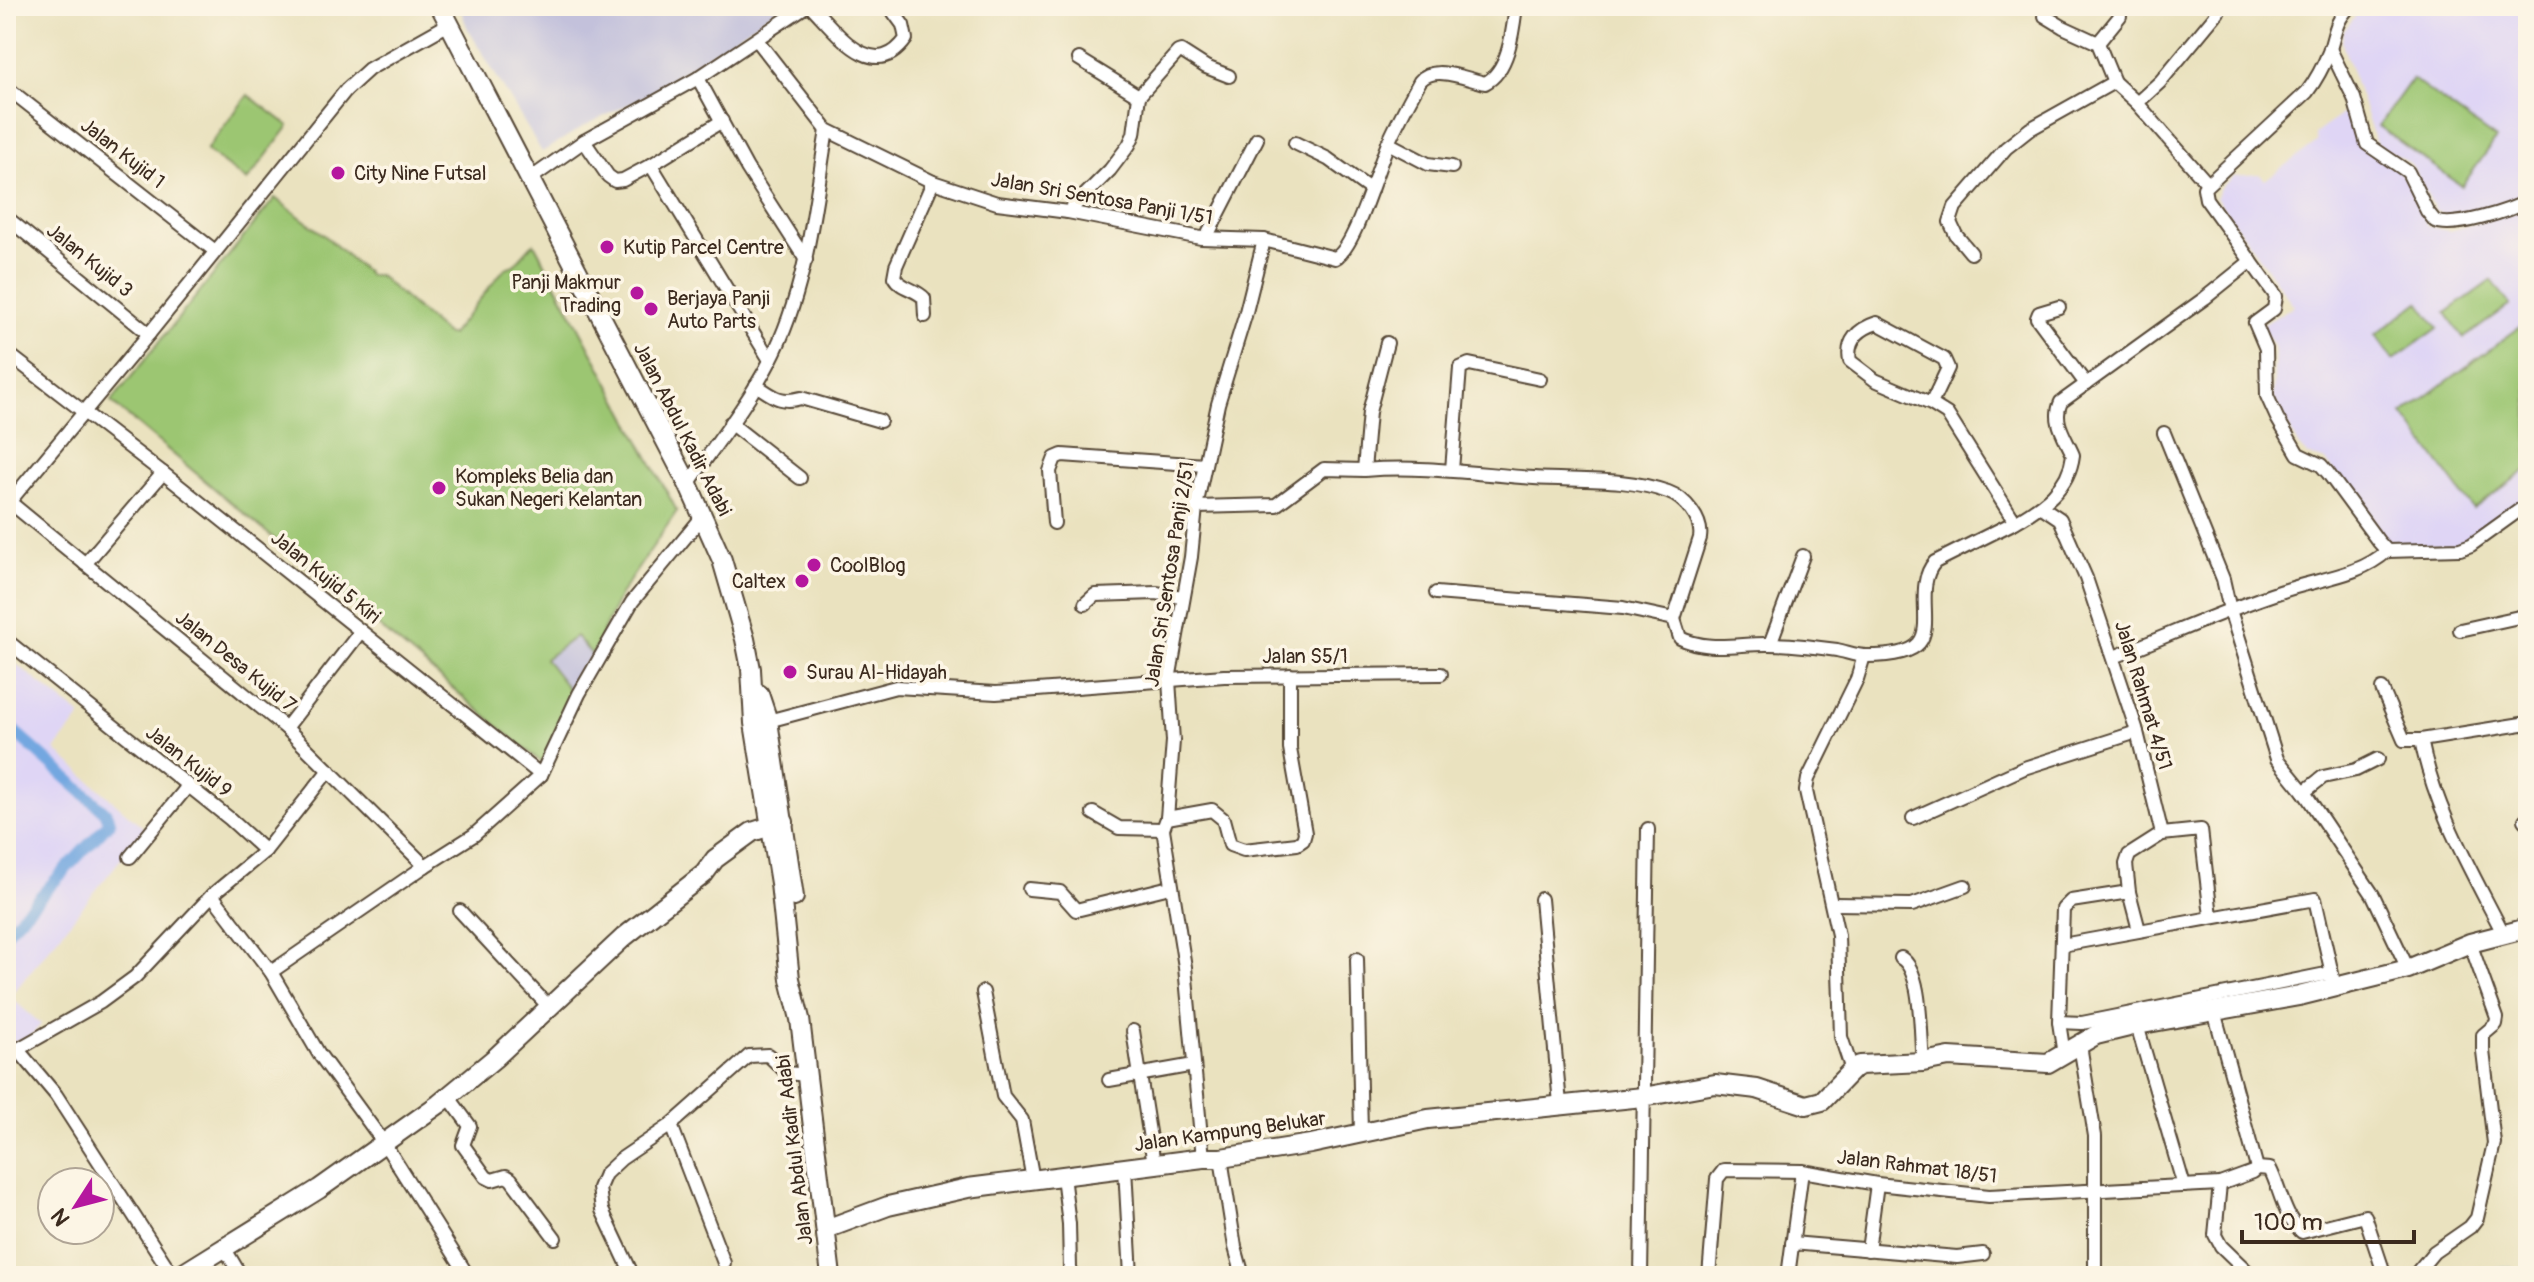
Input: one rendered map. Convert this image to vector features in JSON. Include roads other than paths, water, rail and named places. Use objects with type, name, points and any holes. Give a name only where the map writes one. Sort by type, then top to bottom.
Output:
[{"type":"main road","name":"Jalan Abdul Kadir Adabi","points":[[440,6],[688,484],[734,596],[751,669],[768,721],[778,828],[802,978],[800,1019],[831,1276]]},
{"type":"main road","name":"Jalan Abdul Kadir Adabi","points":[[751,669],[754,723],[778,828]]},
{"type":"main road","points":[[176,1276],[225,1249],[384,1143],[448,1096],[624,937],[704,874],[715,859],[752,832],[778,828]]},
{"type":"main road","points":[[1852,1070],[1860,1065],[1923,1062],[1949,1057],[2048,1063],[2096,1035],[2299,996],[2333,980],[2408,969],[2470,943],[2528,928]]},
{"type":"main road","name":"Jalan Kampung Belukar","points":[[826,1229],[888,1206],[968,1188],[1311,1144],[1428,1119],[1643,1097],[1715,1084],[1757,1089],[1806,1105],[1822,1101],[1852,1070]]},
{"type":"street","points":[[530,179],[584,141],[698,78],[808,6],[854,49],[872,58],[881,57],[906,39],[903,25],[889,6]]},
{"type":"street","name":"Jalan Sri Sentosa Panji 1/51","points":[[757,40],[827,130],[933,182],[997,203],[1068,212],[1206,238],[1264,240],[1329,257],[1340,256],[1371,190],[1388,143],[1425,75],[1439,73],[1485,83],[1495,77],[1512,36],[1516,6]]},
{"type":"street","points":[[2098,43],[2120,16],[2119,6]]},
{"type":"street","points":[[2350,6],[2337,21],[2320,74],[2307,92],[2207,183],[2203,193],[2277,301],[2274,309],[2255,323],[2266,349],[2266,390],[2270,403],[2298,454],[2321,465],[2387,551]]},
{"type":"street","points":[[2137,103],[2160,82],[2218,12]]},
{"type":"street","points":[[2045,16],[2098,43],[2114,82],[2137,103],[2207,183]]},
{"type":"street","points":[[7,502],[149,334],[356,79],[449,24]]},
{"type":"street","points":[[2330,49],[2354,98],[2367,144],[2408,172],[2435,221],[2452,224],[2528,201]]},
{"type":"street","points":[[1068,212],[1110,170],[1129,145],[1134,134],[1139,96],[1181,51],[1206,67],[1229,76]]},
{"type":"street","points":[[1079,59],[1139,96]]},
{"type":"street","points":[[698,78],[747,168],[806,260]]},
{"type":"street","points":[[1971,253],[1950,222],[1955,207],[2006,148],[2030,129],[2114,82]]},
{"type":"street","name":"Jalan Kujid 1","points":[[6,87],[215,251]]},
{"type":"street","points":[[584,141],[608,176],[615,181],[623,180],[722,121]]},
{"type":"street","points":[[688,484],[756,385],[791,313],[806,260],[827,130]]},
{"type":"street","points":[[1206,238],[1257,139]]},
{"type":"street","points":[[1295,143],[1328,159],[1371,190]]},
{"type":"street","points":[[1388,143],[1428,164],[1452,167]]},
{"type":"street","points":[[651,165],[770,360]]},
{"type":"street","points":[[925,316],[924,298],[897,283],[894,277],[933,182]]},
{"type":"street","name":"Jalan Kujid 3","points":[[6,217],[149,334]]},
{"type":"street","name":"Jalan Sri Sentosa Panji 2/51","points":[[1243,1276],[1212,1158],[1194,1065],[1185,967],[1170,887],[1165,823],[1173,741],[1169,680],[1196,507],[1218,404],[1264,240]]},
{"type":"street","points":[[1196,507],[1276,505],[1324,469],[1400,467],[1628,483],[1675,495],[1695,517],[1701,531],[1674,619],[1676,632],[1686,641],[1718,646],[1770,644],[1837,650],[1864,656],[1906,651],[1919,644],[1923,635],[1928,570],[1935,562],[2042,507],[2066,481],[2073,455],[2058,423],[2056,412],[2061,402],[2251,261]]},
{"type":"street","points":[[2059,307],[2039,313],[2037,318],[2086,384]]},
{"type":"street","points":[[1931,404],[1948,368],[1944,359],[1877,323],[1864,327],[1852,338],[1848,353],[1850,361],[1875,380],[1931,404],[1953,420],[2015,522]]},
{"type":"street","points":[[1364,470],[1369,412],[1387,343]]},
{"type":"street","name":"Jalan Kujid 5 Kiri","points":[[6,352],[163,473],[541,775]]},
{"type":"street","points":[[1452,470],[1460,368],[1469,364],[1540,379]]},
{"type":"street","points":[[756,385],[775,398],[788,402],[801,398],[880,421]]},
{"type":"street","points":[[730,423],[800,478]]},
{"type":"street","points":[[2164,433],[2218,566],[2277,759],[2304,792],[2373,895],[2408,969]]},
{"type":"street","points":[[1054,523],[1050,471],[1051,463],[1062,455],[1205,465]]},
{"type":"street","points":[[85,564],[163,473]]},
{"type":"street","name":"Jalan Desa Kujid 7","points":[[7,502],[286,728],[425,866]]},
{"type":"street","points":[[2114,657],[2230,610],[2338,575],[2371,562],[2387,551],[2460,549],[2471,545],[2528,504]]},
{"type":"street","name":"Jalan Rahmat 4/51","points":[[2042,507],[2060,519],[2086,578],[2137,732],[2162,834]]},
{"type":"street","points":[[271,972],[474,835],[541,775],[579,694],[632,602],[703,516]]},
{"type":"street","points":[[1770,644],[1803,556]]},
{"type":"street","points":[[1085,604],[1095,595],[1156,593],[1183,597]]},
{"type":"street","points":[[1436,593],[1623,608],[1674,619]]},
{"type":"street","points":[[2460,630],[2528,615]]},
{"type":"street","points":[[286,728],[361,631]]},
{"type":"street","name":"Jalan Kujid 9","points":[[6,640],[265,851]]},
{"type":"street","points":[[1852,1070],[1841,1045],[1838,935],[1833,904],[1806,791],[1808,779],[1857,679],[1864,656]]},
{"type":"street","name":"Jalan S5/1","points":[[768,721],[896,687],[996,693],[1169,680],[1441,674]]},
{"type":"street","points":[[1093,813],[1119,828],[1165,823],[1212,810],[1223,819],[1230,845],[1244,850],[1297,844],[1303,840],[1305,833],[1290,749],[1290,675]]},
{"type":"street","points":[[2382,689],[2404,740],[2528,723]]},
{"type":"street","points":[[1913,818],[2024,768],[2137,732]]},
{"type":"street","points":[[2421,740],[2432,786],[2444,818],[2503,933]]},
{"type":"street","points":[[2304,792],[2323,777],[2356,770],[2378,759]]},
{"type":"street","points":[[6,1056],[101,1002],[135,977],[212,895],[265,851],[329,770]]},
{"type":"street","points":[[130,857],[188,786]]},
{"type":"street","points":[[1641,1276],[1648,829]]},
{"type":"street","points":[[2139,930],[2129,892],[2126,864],[2129,855],[2162,834],[2201,830],[2211,916]]},
{"type":"street","points":[[1833,904],[1912,905],[1965,886]]},
{"type":"street","points":[[1029,889],[1060,892],[1076,910],[1170,887]]},
{"type":"street","points":[[2064,1055],[2059,1022],[2063,909],[2071,901],[2129,892]]},
{"type":"street","points":[[212,895],[271,972],[319,1054],[384,1143],[468,1276]]},
{"type":"street","points":[[1541,899],[1560,1104]]},
{"type":"street","points":[[2059,1022],[2082,1023],[2333,980],[2315,899],[2062,945]]},
{"type":"street","points":[[460,911],[549,1007]]},
{"type":"street","points":[[2414,1276],[2434,1252],[2470,1227],[2477,1218],[2494,1143],[2483,1035],[2496,1024],[2497,1018],[2470,943]]},
{"type":"street","points":[[1901,958],[1909,963],[1916,978],[1923,1062]]},
{"type":"street","points":[[1357,959],[1361,1133]]},
{"type":"street","points":[[983,992],[1003,1096],[1022,1120],[1033,1180]]},
{"type":"street","points":[[2214,1011],[2257,1168],[2270,1169],[2280,1187],[2293,1226],[2302,1232],[2365,1216],[2385,1276]]},
{"type":"street","points":[[2137,1025],[2184,1186]]},
{"type":"street","points":[[1133,1031],[1154,1164]]},
{"type":"street","points":[[2080,1045],[2095,1136],[2093,1276]]},
{"type":"street","points":[[19,1051],[56,1095],[176,1276]]},
{"type":"street","points":[[633,1276],[602,1210],[599,1188],[605,1174],[621,1159],[671,1125],[749,1056],[768,1055],[787,1073],[807,1075]]},
{"type":"street","points":[[1109,1080],[1194,1065]]},
{"type":"street","points":[[448,1096],[470,1126],[463,1145],[486,1177],[492,1180],[509,1177],[555,1238]]},
{"type":"street","points":[[671,1125],[724,1263]]},
{"type":"street","points":[[1125,1168],[1131,1276]]},
{"type":"street","name":"Jalan Rahmat 18/51","points":[[1709,1276],[1717,1179],[1724,1170],[1802,1171],[1877,1184],[1989,1196],[2220,1184],[2257,1168]]},
{"type":"street","points":[[1788,1276],[1802,1171]]},
{"type":"street","points":[[1063,1176],[1070,1268]]},
{"type":"street","points":[[1868,1250],[1877,1184]]},
{"type":"street","points":[[2220,1184],[2215,1235],[2221,1246],[2252,1276]]},
{"type":"street","points":[[1792,1243],[1957,1257],[1983,1254]]},
{"type":"street","points":[[225,1249],[241,1276]]},
{"type":"waterway","points":[[6,724],[105,812],[110,822],[6,933]]},
{"type":"waterway","points":[[2456,1276],[2511,1268],[2516,1276]]},
{"type":"place","name":"City Nine Futsal","points":[[338,173]]},
{"type":"place","name":"Kutip Parcel Centre","points":[[607,247]]},
{"type":"place","name":"Panji Makmur Trading","points":[[637,293]]},
{"type":"place","name":"Berjaya Panji Auto Parts","points":[[651,309]]},
{"type":"place","name":"Kompleks Belia dan Sukan Negeri Kelantan","points":[[439,488]]},
{"type":"place","name":"CoolBlog","points":[[814,565]]},
{"type":"place","name":"Caltex","points":[[802,581]]},
{"type":"place","name":"Surau Al-Hidayah","points":[[790,672]]}]
